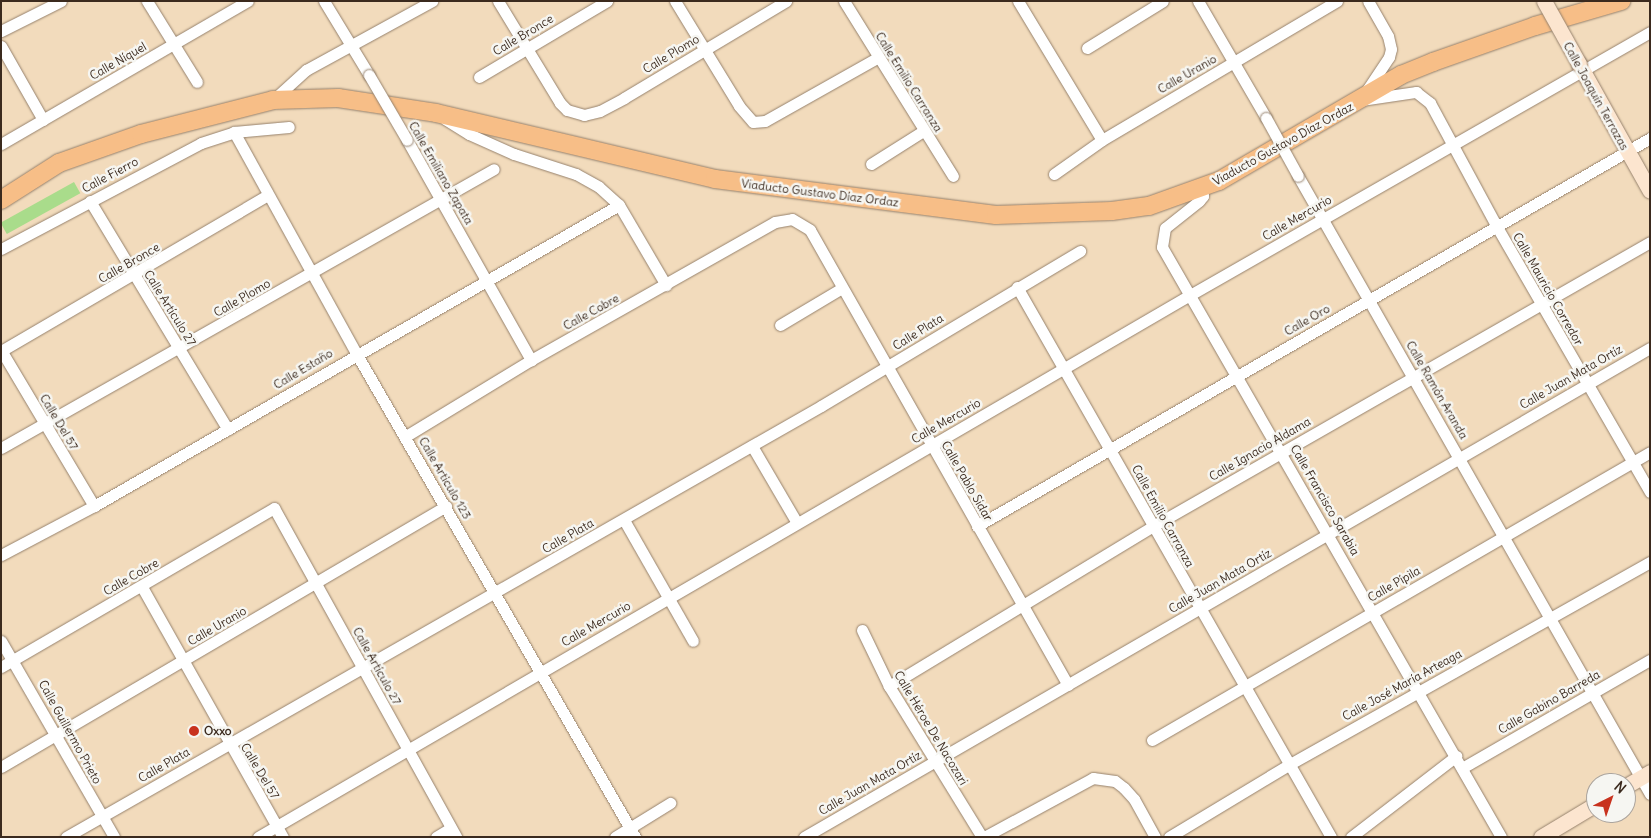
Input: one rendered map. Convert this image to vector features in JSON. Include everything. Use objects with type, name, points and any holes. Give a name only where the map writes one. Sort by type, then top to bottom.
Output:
[{"type":"main road","name":"Viaducto Gustavo Díaz Ordaz","points":[[1,200],[59,163],[187,121],[274,100],[338,98],[436,113],[715,179],[996,215],[1064,214],[1130,209],[1149,206],[1202,188],[1401,75],[1433,62],[1621,1]]},
{"type":"street","points":[[1,31],[61,1]]},
{"type":"street","points":[[148,1],[173,46],[197,82]]},
{"type":"street","name":"Calle Níquel","points":[[1,144],[248,1]]},
{"type":"street","name":"Calle Emiliano Zapata","points":[[324,1],[441,198],[531,360]]},
{"type":"street","points":[[274,100],[306,70],[432,1]]},
{"type":"street","points":[[498,1],[526,49]]},
{"type":"street","name":"Calle Bronce","points":[[479,77],[606,1]]},
{"type":"street","points":[[675,1],[739,106],[753,122],[765,121],[878,58]]},
{"type":"street","name":"Calle Plomo","points":[[526,49],[567,110],[584,115],[600,111],[786,1]]},
{"type":"street","name":"Calle Emilio Carranza","points":[[844,1],[953,176]]},
{"type":"street","points":[[1018,1],[1102,140]]},
{"type":"street","points":[[1087,48],[1162,1]]},
{"type":"street","name":"Calle Ramón Aranda","points":[[1198,1],[1370,299],[1592,692],[1645,775],[1650,794]]},
{"type":"street","name":"Calle Uranio","points":[[1054,174],[1102,140],[1338,1]]},
{"type":"street","points":[[1360,100],[1389,57],[1388,36],[1368,1]]},
{"type":"street","name":"Calle Joaquín Terrazas","points":[[1544,1],[1626,151],[1650,190]]},
{"type":"street","name":"Calle Mercurio","points":[[258,837],[407,748],[1190,294],[1453,146],[1581,68],[1650,32]]},
{"type":"street","points":[[1,46],[43,120]]},
{"type":"street","name":"Calle Mauricio Corredor","points":[[1360,100],[1410,92],[1426,98],[1497,227],[1650,492]]},
{"type":"street","points":[[436,113],[469,134],[514,154],[576,174],[599,187],[619,205],[666,284]]},
{"type":"street","name":"Calle Fierro","points":[[1,249],[196,145],[234,132],[289,127]]},
{"type":"street","points":[[871,164],[924,131]]},
{"type":"street","name":"Calle Artículo 123","points":[[234,132],[356,353],[406,436],[632,832]]},
{"type":"street","name":"Calle Oro","points":[[977,526],[1650,138]]},
{"type":"street","name":"Calle Plomo","points":[[1,448],[180,349],[494,169]]},
{"type":"street","name":"Calle Francisco Sarabia","points":[[1202,188],[1203,196],[1199,201],[1165,228],[1162,234],[1162,247],[1282,452],[1501,837]]},
{"type":"street","name":"Calle Bronce","points":[[1,351],[133,276],[268,195]]},
{"type":"street","name":"Calle Artículo 27","points":[[90,201],[133,276],[180,349],[228,430]]},
{"type":"street","name":"Calle Estaño","points":[[1,554],[94,506],[228,430],[356,353],[619,205]]},
{"type":"street","name":"Calle Cobre","points":[[406,436],[531,360],[775,222],[792,219]]},
{"type":"street","name":"Calle Pablo Sidar","points":[[792,219],[810,230],[1068,685]]},
{"type":"street","name":"Calle Ignacio Aldama","points":[[889,686],[1153,526],[1650,242]]},
{"type":"street","name":"Calle Plata","points":[[66,837],[752,446],[1080,250]]},
{"type":"street","name":"Calle Emilio Carranza","points":[[1016,287],[1331,837]]},
{"type":"street","points":[[780,325],[842,288]]},
{"type":"street","name":"Calle Juan Mata Ortíz","points":[[804,837],[1329,534],[1586,383],[1650,348]]},
{"type":"street","name":"Calle Del 57","points":[[1,351],[94,506]]},
{"type":"street","points":[[752,446],[797,523]]},
{"type":"street","name":"Calle Pípila","points":[[1152,740],[1650,452]]},
{"type":"street","name":"Calle Uranio","points":[[1,767],[316,585],[446,506]]},
{"type":"street","name":"Calle Artículo 27","points":[[274,508],[454,832]]},
{"type":"street","name":"Calle Cobre","points":[[1,667],[142,587],[274,508]]},
{"type":"street","points":[[624,520],[693,641]]},
{"type":"street","name":"Calle José María Arteaga","points":[[1169,837],[1290,764],[1650,562]]},
{"type":"street","name":"Calle Del 57","points":[[142,587],[228,744],[283,837]]},
{"type":"street","name":"Calle Héroe De Nacozari","points":[[862,630],[889,686],[983,837]]},
{"type":"street","name":"Calle Guillermo Prieto","points":[[1,641],[14,660],[114,837]]},
{"type":"street","name":"Calle Gabino Barreda","points":[[1462,768],[1650,660]]},
{"type":"street","points":[[1351,837],[1456,756]]},
{"type":"street","points":[[983,837],[1080,783],[1093,778],[1115,781],[1134,799],[1156,837]]},
{"type":"street","points":[[615,837],[632,832],[670,804]]},
{"type":"street","points":[[1541,837],[1586,810]]},
{"type":"street","points":[[436,837],[454,832]]},
{"type":"green space","points":[[74,182],[80,193],[7,234],[1,222]]},
{"type":"place","name":"Oxxo","points":[[194,731]]}]
